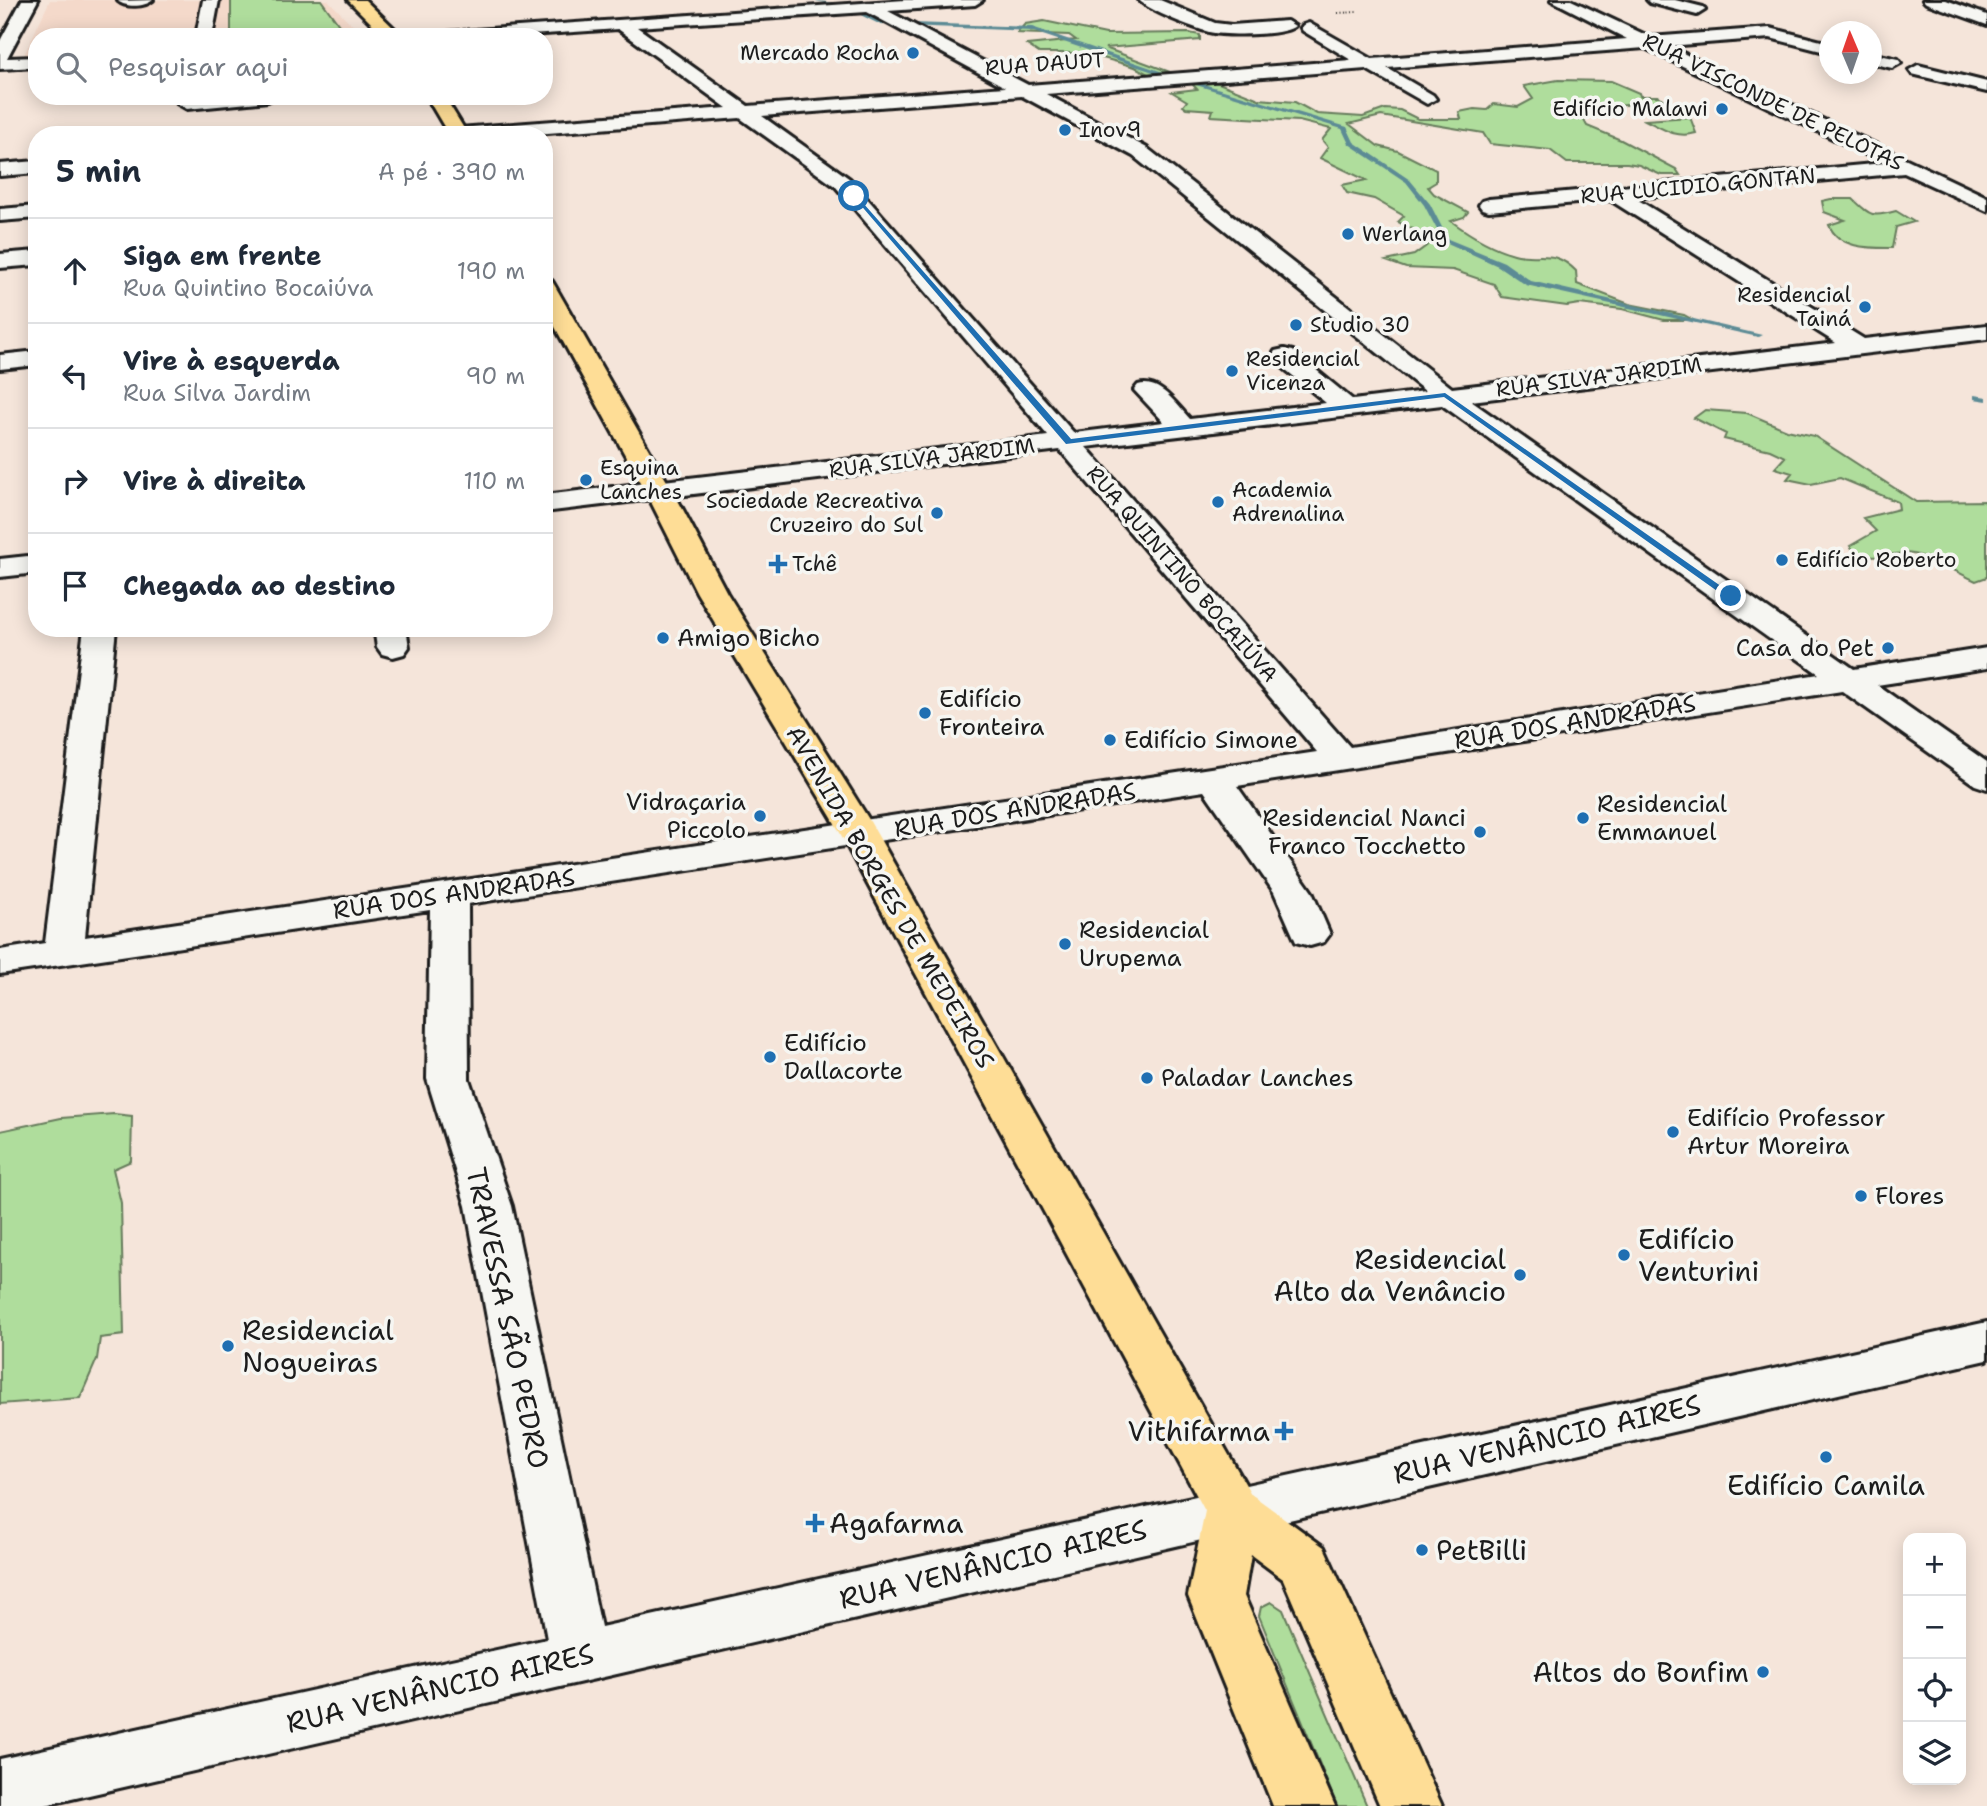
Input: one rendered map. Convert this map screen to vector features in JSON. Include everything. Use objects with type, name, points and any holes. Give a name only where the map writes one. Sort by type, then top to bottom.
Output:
[{"type":"main road","points":[[356,0],[386,28]]},
{"type":"main road","points":[[440,105],[451,126]]},
{"type":"main road","name":"AVENIDA BORGES DE MEDEIROS","points":[[553,313],[659,491],[712,593],[859,834],[1232,1510],[1304,1564],[1411,1806]]},
{"type":"main road","points":[[1232,1510],[1216,1596],[1304,1806]]},
{"type":"street","points":[[0,56],[30,0]]},
{"type":"street","points":[[126,1],[145,0]]},
{"type":"street","points":[[206,28],[211,0]]},
{"type":"street","points":[[553,29],[622,24],[681,14],[975,0]]},
{"type":"street","points":[[1147,0],[1212,28],[1231,30],[1287,26]]},
{"type":"street","name":"RUA VISCONDE DE PELOTAS","points":[[1560,0],[1987,205]]},
{"type":"street","points":[[1655,0],[1697,10]]},
{"type":"street","points":[[1931,0],[1987,20]]},
{"type":"street","points":[[870,7],[1140,152],[1445,395],[1987,778]]},
{"type":"street","name":"RUA QUINTINO BOCAIÚVA","points":[[622,24],[843,183],[1341,758]]},
{"type":"street","points":[[1310,28],[1427,99]]},
{"type":"street","name":"RUA DAUDT","points":[[553,126],[1770,33],[1819,45]]},
{"type":"street","points":[[1882,61],[1892,63]]},
{"type":"street","points":[[0,64],[28,62]]},
{"type":"street","points":[[1918,70],[1987,87]]},
{"type":"street","name":"RUA LUCIDIO GONTAN","points":[[1489,205],[1907,166]]},
{"type":"street","points":[[0,170],[28,168]]},
{"type":"street","points":[[1613,194],[1860,347]]},
{"type":"street","points":[[0,215],[28,213]]},
{"type":"street","points":[[0,261],[28,259]]},
{"type":"street","name":"RUA SILVA JARDIM","points":[[553,503],[1987,332]]},
{"type":"street","points":[[1284,356],[1346,407]]},
{"type":"street","points":[[0,362],[28,359]]},
{"type":"street","points":[[1147,390],[1184,428]]},
{"type":"street","points":[[0,568],[28,565]]},
{"type":"street","points":[[64,952],[99,637]]},
{"type":"street","name":"RUA DOS ANDRADAS","points":[[0,962],[859,834],[1987,658]]},
{"type":"street","points":[[1214,779],[1293,892],[1310,934]]},
{"type":"street","name":"TRAVESSA SÃO PEDRO","points":[[449,895],[447,1079],[489,1206],[579,1657]]},
{"type":"street","name":"RUA VENÂNCIO AIRES","points":[[0,1787],[1987,1341]]},
{"type":"shaded area","points":[[50,0],[328,0],[355,28],[37,28]]},
{"type":"green space","points":[[231,0],[321,0],[341,28],[231,28]]},
{"type":"green space","points":[[1044,21],[1106,34],[1189,33],[1200,35],[1200,40],[1105,48],[1170,72],[1148,74],[1135,67],[1085,53],[1039,53],[1027,45],[1076,40],[1069,35],[1017,33],[1025,24]]},
{"type":"green space","points":[[1558,80],[1611,81],[1639,93],[1640,96],[1658,96],[1665,100],[1579,111],[1587,126],[1621,140],[1676,169],[1680,175],[1661,175],[1639,165],[1627,163],[1567,163],[1550,150],[1490,144],[1483,133],[1381,116],[1349,124],[1378,146],[1398,151],[1436,170],[1436,182],[1428,187],[1434,194],[1468,212],[1464,217],[1451,221],[1481,240],[1514,254],[1560,259],[1576,271],[1577,284],[1629,304],[1684,315],[1693,320],[1664,320],[1622,309],[1579,304],[1567,306],[1502,297],[1494,284],[1453,270],[1406,268],[1386,261],[1414,255],[1429,244],[1421,233],[1398,222],[1404,216],[1374,199],[1347,193],[1342,185],[1366,180],[1320,158],[1328,147],[1322,140],[1331,129],[1299,121],[1211,116],[1213,110],[1186,108],[1183,106],[1187,101],[1172,92],[1197,89],[1190,82],[1216,82],[1259,99],[1295,102],[1317,114],[1363,117],[1385,109],[1400,110],[1418,119],[1461,119],[1459,112],[1487,110],[1494,104],[1518,107],[1533,99],[1524,86]]},
{"type":"green space","points":[[1690,117],[1696,133],[1689,135],[1670,132],[1645,120]]},
{"type":"green space","points":[[1853,199],[1872,214],[1896,211],[1914,222],[1896,227],[1892,248],[1856,246],[1840,239],[1829,225],[1845,220],[1824,212],[1822,201]]},
{"type":"green space","points":[[1705,410],[1747,413],[1787,430],[1814,436],[1916,502],[1987,501],[1987,577],[1976,581],[1937,562],[1913,554],[1871,557],[1856,552],[1850,546],[1876,531],[1863,518],[1899,509],[1898,502],[1840,478],[1811,484],[1787,479],[1792,473],[1775,468],[1785,457],[1770,450],[1724,439],[1726,434],[1694,418]]},
{"type":"green space","points":[[114,1114],[132,1116],[131,1161],[113,1169],[121,1203],[124,1335],[100,1338],[97,1359],[80,1398],[0,1404],[0,1131],[61,1118]]},
{"type":"green space","points":[[1271,1602],[1283,1610],[1367,1806],[1337,1806],[1259,1616],[1261,1607]]},
{"type":"waterway","points":[[812,0],[843,5],[881,23],[1032,29],[1158,72],[1345,128],[1351,143],[1408,181],[1427,204],[1445,240],[1501,264],[1529,283],[1758,335]]},
{"type":"waterway","points":[[1977,397],[1987,399]]},
{"type":"place","name":"Mercado Rocha","points":[[913,53]]},
{"type":"place","name":"Edifício Malawi","points":[[1722,109]]},
{"type":"place","name":"Inov9","points":[[1065,130]]},
{"type":"place","name":"Werlang","points":[[1348,234]]},
{"type":"place","name":"Residencial Tainá","points":[[1865,307]]},
{"type":"place","name":"Studio 30","points":[[1296,325]]},
{"type":"place","name":"Residencial Vicenza","points":[[1232,371]]},
{"type":"place","name":"Esquina Lanches","points":[[586,480]]},
{"type":"place","name":"Academia Adrenalina","points":[[1218,502]]},
{"type":"place","name":"Sociedade Recreativa Cruzeiro do Sul","points":[[937,513]]},
{"type":"place","name":"Edifício Roberto","points":[[1782,560]]},
{"type":"place","name":"Tchê","points":[[778,564]]},
{"type":"place","name":"Amigo Bicho","points":[[663,638]]},
{"type":"place","name":"Casa do Pet","points":[[1888,648]]},
{"type":"place","name":"Edifício Fronteira","points":[[925,713]]},
{"type":"place","name":"Edifício Simone","points":[[1110,740]]},
{"type":"place","name":"Vidraçaria Piccolo","points":[[760,816]]},
{"type":"place","name":"Residencial Emmanuel","points":[[1583,818]]},
{"type":"place","name":"Residencial Nanci Franco Tocchetto","points":[[1480,832]]},
{"type":"place","name":"Residencial Urupema","points":[[1065,944]]},
{"type":"place","name":"Edifício Dallacorte","points":[[770,1057]]},
{"type":"place","name":"Paladar Lanches","points":[[1147,1078]]},
{"type":"place","name":"Edifício Professor Artur Moreira","points":[[1673,1132]]},
{"type":"place","name":"Flores","points":[[1861,1196]]},
{"type":"place","name":"Edifício Venturini","points":[[1624,1255]]},
{"type":"place","name":"Residencial Alto da Venâncio","points":[[1520,1275]]},
{"type":"place","name":"Residencial Nogueiras","points":[[228,1346]]},
{"type":"place","name":"Vithifarma","points":[[1284,1431]]},
{"type":"place","name":"Edifício Camila","points":[[1826,1457]]},
{"type":"place","name":"Agafarma","points":[[815,1523]]},
{"type":"place","name":"PetBilli","points":[[1422,1550]]},
{"type":"place","name":"Altos do Bonfim","points":[[1763,1672]]},
{"type":"route","points":[[854,196],[1069,442],[1445,395],[1731,596]]}]
